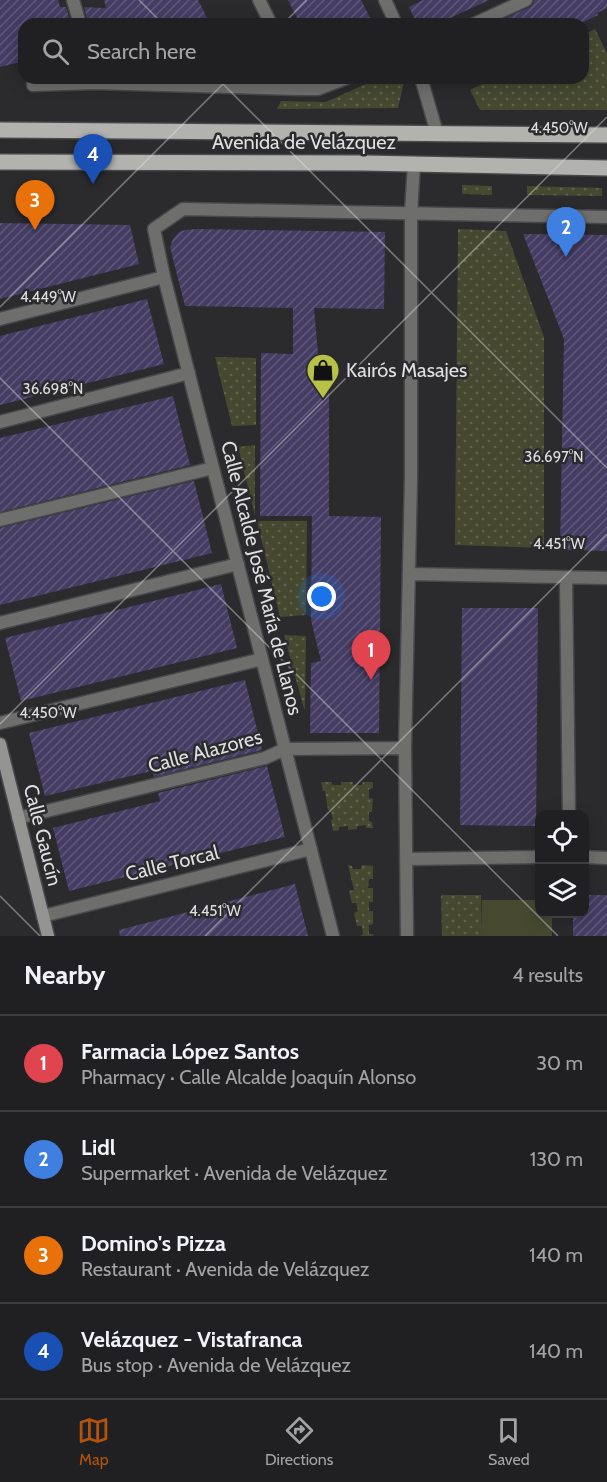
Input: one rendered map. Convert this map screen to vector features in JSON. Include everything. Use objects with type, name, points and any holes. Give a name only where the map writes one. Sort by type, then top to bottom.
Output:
[{"type":"main road","name":"Avenida de Velázquez","points":[[0,130],[607,135]]},
{"type":"main road","name":"Avenida de Velázquez","points":[[0,162],[414,164],[607,168]]},
{"type":"main road","name":"Calle Gaucín","points":[[1,752],[48,936]]},
{"type":"street","points":[[74,0],[78,18]]},
{"type":"street","points":[[259,0],[268,18]]},
{"type":"street","points":[[385,0],[393,18]]},
{"type":"street","points":[[487,18],[526,0]]},
{"type":"street","points":[[33,85],[45,84]]},
{"type":"street","points":[[298,84],[318,89],[331,84]]},
{"type":"street","points":[[423,84],[437,133]]},
{"type":"street","points":[[407,936],[405,748],[411,478],[411,213],[414,164]]},
{"type":"street","name":"Calle Alcalde José María de Llanos","points":[[333,936],[164,277],[154,229],[183,209],[411,213]]},
{"type":"street","points":[[411,213],[607,217]]},
{"type":"street","points":[[0,319],[164,277]]},
{"type":"street","points":[[0,422],[189,373]]},
{"type":"street","points":[[0,520],[213,468]]},
{"type":"street","points":[[0,623],[238,564]]},
{"type":"street","points":[[409,574],[607,578]]},
{"type":"street","points":[[566,578],[569,810]]},
{"type":"street","points":[[0,723],[262,658]]},
{"type":"street","name":"Calle Alazores","points":[[18,818],[265,758],[285,748],[405,748]]},
{"type":"street","name":"Calle Torcal","points":[[43,916],[311,849]]},
{"type":"street","points":[[406,860],[535,857]]},
{"type":"street","points":[[589,857],[607,858]]},
{"type":"green space","points":[[595,29],[607,53],[607,110],[480,110],[470,90],[482,84],[589,84],[589,32]]},
{"type":"green space","points":[[366,84],[404,84],[398,108],[277,109],[281,101],[326,102]]},
{"type":"green space","points":[[462,185],[492,186],[492,195],[462,194]]},
{"type":"green space","points":[[527,186],[602,188],[602,196],[527,195]]},
{"type":"green space","points":[[458,229],[506,231],[544,337],[544,548],[455,545]]},
{"type":"green space","points":[[215,357],[256,358],[256,425],[232,426]]},
{"type":"green space","points":[[255,445],[255,516],[238,447]]},
{"type":"green space","points":[[257,521],[307,521],[306,615],[280,617]]},
{"type":"green space","points":[[284,635],[306,636],[305,709],[304,709]]},
{"type":"green space","points":[[321,782],[341,785],[341,782],[353,782],[353,785],[362,785],[363,782],[373,782],[373,788],[369,789],[369,798],[373,799],[369,821],[372,822],[373,828],[366,828],[366,825],[348,830],[348,826],[339,827],[339,830],[333,831],[331,820],[333,819],[328,810]]},
{"type":"green space","points":[[348,865],[353,869],[361,869],[362,865],[373,866],[373,879],[369,879],[368,888],[373,888],[373,902],[369,902],[369,911],[373,911],[373,924],[369,925],[369,934],[373,936],[360,936],[363,934],[362,926],[357,926],[354,913],[358,911],[356,903],[352,903],[349,891],[354,890]]},
{"type":"green space","points":[[441,895],[481,895],[482,936],[442,936]]},
{"type":"green space","points":[[482,900],[535,900],[535,918],[552,918],[552,936],[482,936]]},
{"type":"building","points":[[0,0],[58,0],[60,7],[66,7],[69,18],[18,18],[18,62],[0,67]]},
{"type":"building","points":[[104,0],[198,0],[207,18],[87,18],[84,7],[106,8]]},
{"type":"building","points":[[288,0],[361,0],[370,18],[297,18]]},
{"type":"building","points":[[423,0],[489,0],[450,18],[414,18],[409,7]]},
{"type":"building","points":[[534,0],[607,0],[607,8],[589,19],[506,18],[533,4]]},
{"type":"building","points":[[0,223],[130,225],[139,264],[0,299]]},
{"type":"building","points":[[197,229],[385,232],[384,309],[314,308],[318,354],[329,354],[329,516],[381,517],[379,733],[310,733],[311,663],[321,661],[311,620],[312,516],[260,516],[261,353],[293,354],[293,308],[185,306],[170,247],[179,232]]},
{"type":"building","points":[[523,234],[607,235],[607,551],[560,550],[564,339]]},
{"type":"building","points":[[147,299],[164,364],[0,405],[0,336]]},
{"type":"building","points":[[173,396],[190,465],[0,512],[0,438]]},
{"type":"building","points":[[194,481],[212,553],[0,605],[0,528]]},
{"type":"building","points":[[221,584],[237,648],[21,701],[5,638]]},
{"type":"building","points":[[462,608],[538,608],[535,826],[460,825]]},
{"type":"building","points":[[245,680],[262,750],[154,777],[152,771],[45,796],[29,733]]},
{"type":"building","points":[[267,766],[285,837],[69,891],[53,828],[160,801],[158,793]]},
{"type":"building","points":[[295,884],[308,936],[120,936],[119,930]]},
{"type":"building","points":[[589,895],[607,895],[607,936],[573,936],[573,918],[589,918]]},
{"type":"place","name":"Velázquez - Vistafranca","points":[[93,184]]},
{"type":"place","name":"Domino's Pizza","points":[[35,230]]},
{"type":"place","name":"Lidl","points":[[566,257]]},
{"type":"place","name":"Kairós Masajes","points":[[323,399]]},
{"type":"place","name":"Farmacia López Santos","points":[[371,680]]}]
